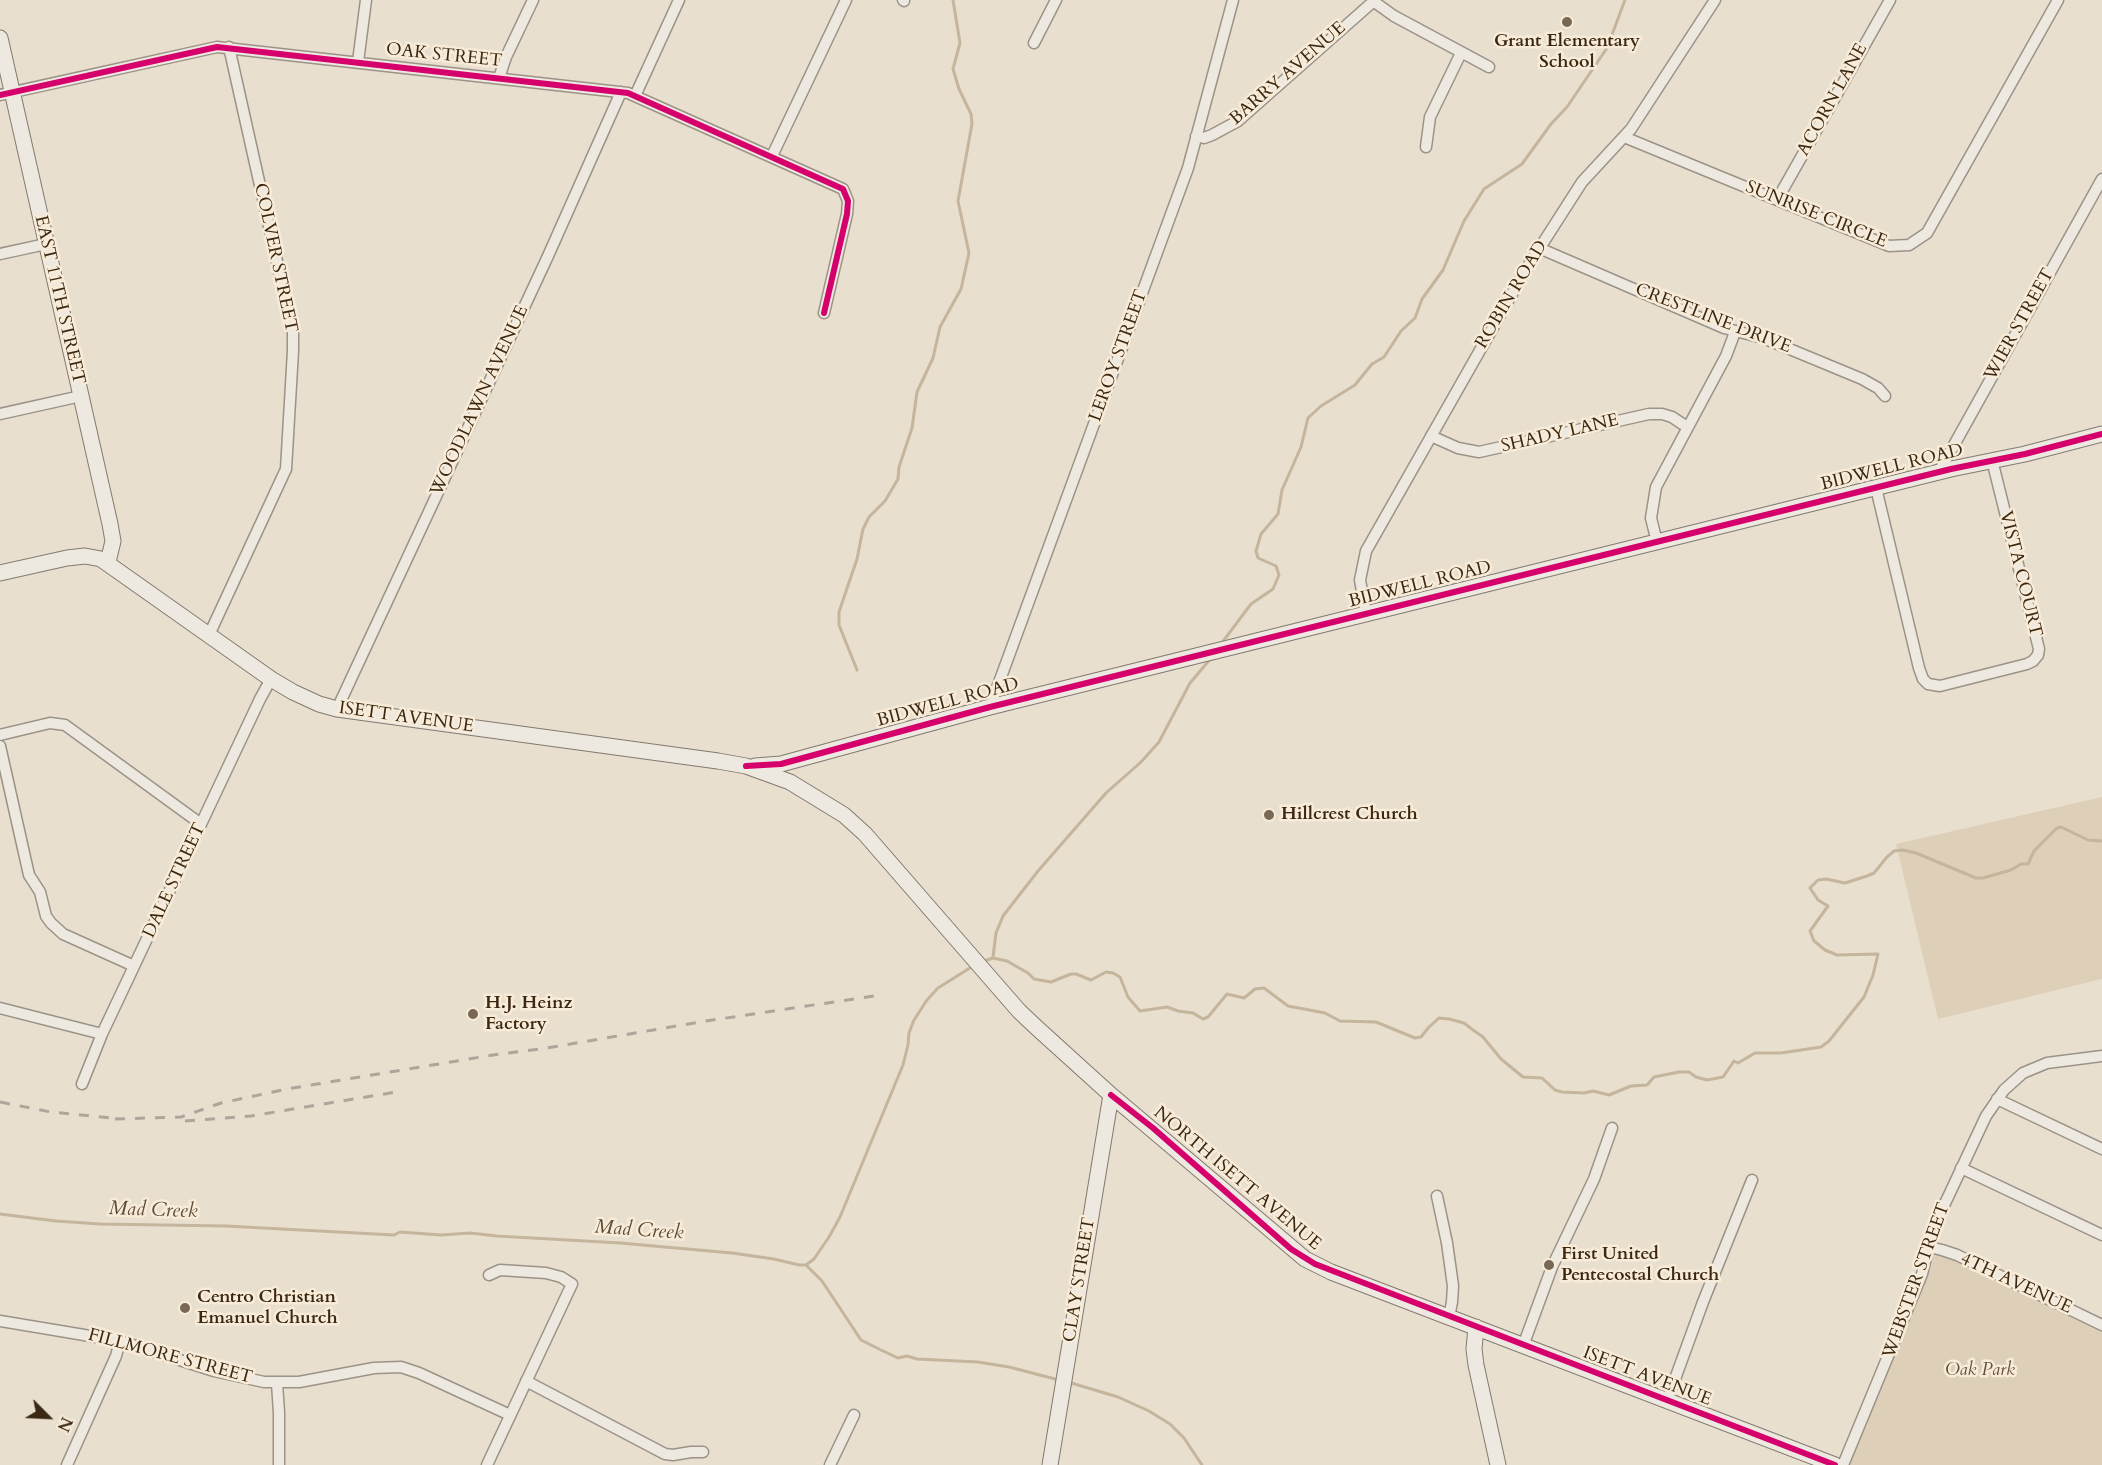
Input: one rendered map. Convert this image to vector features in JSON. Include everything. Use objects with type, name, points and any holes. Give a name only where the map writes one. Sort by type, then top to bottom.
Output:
[{"type":"street","points":[[358,62],[366,0]]},
{"type":"street","points":[[500,78],[506,57],[533,0]]},
{"type":"street","points":[[635,96],[679,0]]},
{"type":"street","points":[[772,156],[846,0]]},
{"type":"street","points":[[1034,44],[1056,0]]},
{"type":"street","name":"LEROY STREET","points":[[990,706],[1188,168],[1233,0]]},
{"type":"street","name":"ROBIN ROAD","points":[[1366,614],[1361,597],[1360,580],[1366,551],[1431,436],[1539,248],[1582,182],[1624,137],[1715,0]]},
{"type":"street","name":"ACORN LANE","points":[[1777,200],[1890,0]]},
{"type":"street","name":"SUNRISE CIRCLE","points":[[1624,137],[1889,246],[1909,245],[1923,237],[1938,215],[2058,0]]},
{"type":"street","points":[[1374,1],[1394,16],[1489,67]]},
{"type":"street","name":"BARRY AVENUE","points":[[1196,136],[1204,138],[1212,135],[1238,120],[1374,1]]},
{"type":"street","name":"EAST 11TH STREET","points":[[0,38],[6,94],[46,244],[110,524],[113,541],[108,562]]},
{"type":"street","name":"OAK STREET","points":[[6,94],[218,47],[621,92],[635,96],[843,189],[848,201],[847,214],[824,313]]},
{"type":"street","name":"COLVER STREET","points":[[209,635],[286,469],[293,351],[293,333],[229,47]]},
{"type":"street","points":[[1426,147],[1430,117],[1461,53]]},
{"type":"street","name":"WOODLAWN AVENUE","points":[[337,709],[543,267],[621,92]]},
{"type":"street","name":"WIER STREET","points":[[1939,472],[2102,179]]},
{"type":"street","points":[[0,254],[46,244]]},
{"type":"street","name":"CRESTLINE DRIVE","points":[[1539,248],[1735,332],[1763,338],[1862,379],[1878,388],[1885,396]]},
{"type":"street","points":[[1657,542],[1651,518],[1656,487],[1726,356],[1735,332]]},
{"type":"street","points":[[0,414],[81,396]]},
{"type":"street","name":"SHADY LANE","points":[[1431,436],[1458,448],[1479,452],[1648,414],[1672,417],[1687,427]]},
{"type":"street","name":"BIDWELL ROAD","points":[[746,766],[781,764],[990,706],[1939,472],[2102,435]]},
{"type":"street","name":"VISTA COURT","points":[[1875,488],[1919,668],[1923,679],[1928,684],[1940,686],[2027,664],[2038,655],[2039,649],[1992,460]]},
{"type":"street","points":[[0,573],[85,556],[94,556],[108,562]]},
{"type":"street","name":"ISETT AVENUE","points":[[108,562],[271,679],[302,696],[337,709],[746,766]]},
{"type":"street","name":"DALE STREET","points":[[82,1084],[102,1034],[271,679]]},
{"type":"street","points":[[0,735],[50,723],[64,725],[201,824]]},
{"type":"street","points":[[0,746],[29,875],[40,892],[46,916],[63,934],[134,966]]},
{"type":"street","name":"NORTH ISETT AVENUE","points":[[746,766],[790,782],[844,815],[865,834],[1020,1011],[1111,1095],[1305,1258],[1331,1272],[1449,1317]]},
{"type":"street","points":[[0,1008],[102,1034]]},
{"type":"street","name":"WEBSTER STREET","points":[[1843,1465],[1922,1274],[1933,1228],[1986,1116],[1997,1099],[2018,1076],[2037,1066],[2102,1056]]},
{"type":"street","name":"CLAY STREET","points":[[1050,1465],[1111,1095]]},
{"type":"street","points":[[1997,1099],[2102,1149]]},
{"type":"street","points":[[1523,1346],[1552,1267],[1594,1179],[1612,1128]]},
{"type":"street","points":[[1961,1168],[2102,1235]]},
{"type":"street","points":[[1667,1401],[1703,1302],[1752,1180]]},
{"type":"street","points":[[1437,1196],[1453,1286],[1449,1317]]},
{"type":"street","name":"4TH AVENUE","points":[[1929,1247],[1957,1256],[2102,1325]]},
{"type":"street","points":[[487,1465],[572,1284],[561,1277],[546,1273],[500,1270],[489,1275]]},
{"type":"street","name":"ISETT AVENUE","points":[[1449,1317],[1836,1465]]},
{"type":"street","name":"FILLMORE STREET","points":[[0,1321],[120,1341],[242,1378],[277,1383],[316,1379],[374,1368],[401,1367],[510,1415]]},
{"type":"street","points":[[1476,1327],[1474,1349],[1476,1365],[1498,1465]]},
{"type":"street","points":[[67,1465],[116,1356],[120,1341]]},
{"type":"street","points":[[526,1381],[665,1454],[704,1452]]},
{"type":"street","points":[[277,1383],[279,1465]]},
{"type":"street","points":[[831,1465],[854,1415]]},
{"type":"street","points":[[660,1465],[665,1454]]},
{"type":"green space","points":[[2102,797],[2102,979],[1938,1019],[1896,844]]},
{"type":"green space","name":"Oak Park","points":[[1929,1247],[2102,1326],[2102,1465],[1843,1465]]},
{"type":"waterway","points":[[857,670],[839,625],[839,612],[857,559],[863,529],[869,517],[885,501],[898,479],[899,467],[912,428],[917,392],[933,358],[940,327],[961,289],[969,253],[958,201],[972,124],[971,114],[959,89],[953,69],[960,43],[953,0]]},
{"type":"waterway","points":[[1221,644],[1251,604],[1273,589],[1279,575],[1276,566],[1258,558],[1256,551],[1261,534],[1278,514],[1282,490],[1301,447],[1308,418],[1321,406],[1355,385],[1372,364],[1384,357],[1401,331],[1415,318],[1422,299],[1443,270],[1464,221],[1484,189],[1522,164],[1551,124],[1567,107],[1607,48],[1625,0]]},
{"type":"waterway","points":[[993,957],[996,933],[1003,916],[1038,871],[1106,793],[1141,762],[1159,742],[1190,683],[1212,657]]},
{"type":"waterway","points":[[981,962],[993,958],[1007,961],[1034,979],[1051,982],[1071,974],[1091,980],[1106,972],[1113,973],[1120,977],[1128,997],[1140,1011],[1167,1007],[1193,1013],[1203,1019],[1208,1017],[1227,994],[1244,998],[1255,989],[1264,988],[1288,1006],[1325,1013],[1340,1021],[1376,1022],[1415,1038],[1421,1037],[1439,1018],[1449,1019],[1464,1023],[1483,1037],[1501,1059],[1523,1077],[1542,1078],[1555,1090],[1562,1092],[1593,1091],[1609,1095],[1631,1086],[1647,1085],[1654,1077],[1679,1072],[1689,1072],[1707,1080],[1723,1077],[1734,1061],[1738,1063],[1755,1053],[1781,1053],[1821,1047],[1829,1041],[1864,997],[1878,954],[1837,955],[1825,950],[1814,941],[1810,931],[1828,906],[1818,900],[1810,888],[1818,880],[1826,879],[1845,883],[1867,876],[1874,873],[1894,851],[1903,850],[1916,853],[1976,878],[1983,878],[2011,870],[2021,864],[2028,864],[2034,851],[2057,828],[2061,827],[2088,840],[2102,841]]},
{"type":"waterway","points":[[806,1265],[814,1259],[840,1217],[903,1065],[914,1020],[938,988],[973,966]]},
{"type":"waterway","name":"Mad Creek","points":[[0,1214],[100,1224],[226,1226],[394,1235],[400,1232],[441,1235],[470,1233],[732,1253],[806,1265]]},
{"type":"waterway","name":"Mad Creek","points":[[806,1265],[822,1281],[861,1340],[898,1358],[907,1356],[917,1359],[978,1362],[1009,1367],[1059,1380]]},
{"type":"waterway","name":"Mad Creek","points":[[1068,1382],[1118,1397],[1149,1411],[1170,1424],[1184,1438],[1202,1465]]},
{"type":"railway","points":[[115,1119],[181,1117],[221,1103],[287,1089],[874,996]]},
{"type":"railway","points":[[185,1121],[251,1116],[396,1092]]},
{"type":"railway","points":[[0,1102],[51,1112],[122,1119]]},
{"type":"cycle path","points":[[0,95],[217,47],[628,93],[843,189],[848,201],[847,214],[824,313]]},
{"type":"cycle path","points":[[746,766],[781,764],[990,707],[1951,469],[2025,454],[2102,434]]},
{"type":"cycle path","points":[[1111,1095],[1153,1128],[1291,1249],[1315,1264],[1835,1465]]},
{"type":"place","name":"Grant Elementary School","points":[[1567,22]]},
{"type":"place","name":"Hillcrest Church","points":[[1269,815]]},
{"type":"place","name":"H.J. Heinz Factory","points":[[473,1014]]},
{"type":"place","name":"First United Pentecostal Church","points":[[1549,1265]]},
{"type":"place","name":"Centro Christian Emanuel Church","points":[[185,1308]]}]
